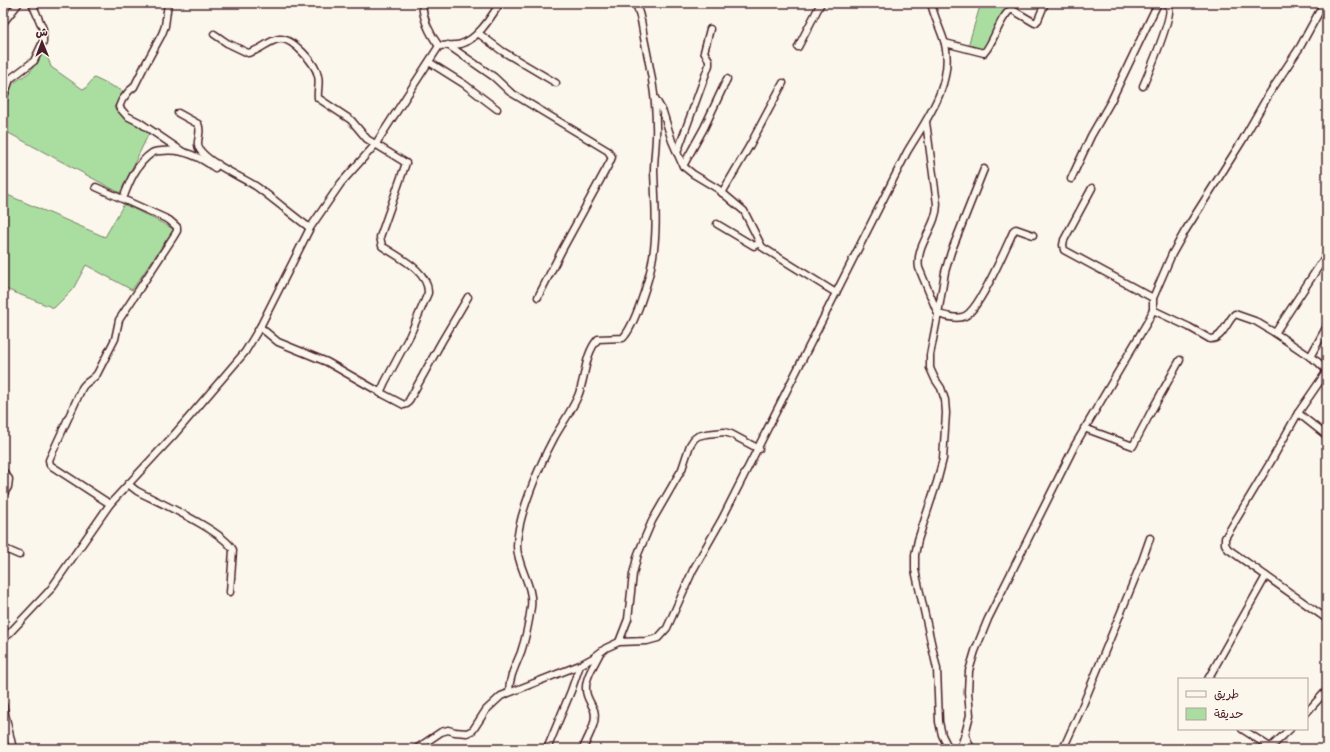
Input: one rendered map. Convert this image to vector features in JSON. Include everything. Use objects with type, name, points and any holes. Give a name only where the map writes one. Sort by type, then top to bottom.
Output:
[{"type":"street","points":[[3,23],[19,3]]},
{"type":"street","points":[[3,99],[10,79],[34,61],[43,42],[43,29],[32,3]]},
{"type":"street","points":[[168,3],[165,26],[162,34],[134,87],[122,100],[119,107],[127,116],[139,122],[183,152]]},
{"type":"street","points":[[422,3],[424,19],[439,46]]},
{"type":"street","points":[[439,46],[461,44],[468,41],[478,33],[500,3]]},
{"type":"street","points":[[509,692],[510,679],[526,635],[532,605],[528,585],[519,560],[517,547],[520,521],[541,466],[553,440],[579,395],[588,358],[594,344],[598,339],[623,338],[628,332],[633,323],[652,262],[656,218],[654,170],[656,124],[648,52],[635,3]]},
{"type":"street","points":[[798,47],[821,3]]},
{"type":"street","points":[[416,749],[441,732],[448,730],[467,733],[473,730],[486,710],[501,696],[509,692],[523,688],[580,665],[606,648],[619,642],[654,640],[658,638],[667,628],[693,570],[759,449],[907,152],[926,122],[938,97],[946,68],[946,54],[945,43],[931,3]]},
{"type":"street","points":[[945,43],[984,53],[989,47],[1010,9],[1035,23],[1038,20],[1045,3]]},
{"type":"street","points":[[1071,179],[1094,129],[1111,101],[1158,3]]},
{"type":"street","points":[[1144,86],[1163,36],[1170,10],[1169,6],[1164,3]]},
{"type":"street","points":[[960,749],[970,715],[968,692],[969,671],[975,651],[1002,589],[1084,428],[1153,310],[1153,298],[1172,254],[1184,231],[1242,141],[1268,94],[1300,47],[1324,3]]},
{"type":"street","points":[[677,153],[709,65],[709,60],[704,52],[710,29]]},
{"type":"street","points":[[478,33],[502,51],[556,83]]},
{"type":"street","points":[[214,34],[227,43],[248,53],[261,49],[279,39],[286,40],[296,45],[316,70],[318,76],[318,98],[351,120],[363,136],[406,163],[380,238],[382,246],[421,273],[428,287],[428,293],[410,335],[384,382],[380,393]]},
{"type":"street","points":[[448,45],[494,77],[510,92],[608,152],[612,157],[538,298]]},
{"type":"street","points":[[3,640],[50,590],[110,504],[170,440],[245,352],[260,326],[310,228],[341,183],[376,144],[439,46]]},
{"type":"street","points":[[429,62],[464,84],[497,109]]},
{"type":"street","points":[[683,166],[704,128],[727,79]]},
{"type":"street","points":[[722,193],[750,145],[783,83]]},
{"type":"street","points":[[654,96],[663,112],[683,166],[722,193],[744,211],[759,243],[767,251],[836,292]]},
{"type":"street","points":[[178,113],[198,124],[200,130],[197,144],[201,152],[218,164],[256,186],[310,228]]},
{"type":"street","points":[[926,122],[937,213],[921,249],[918,262],[938,314]]},
{"type":"street","points":[[124,199],[129,183],[141,164],[154,152],[168,150],[183,152],[199,157],[215,168],[218,164]]},
{"type":"street","points":[[949,749],[942,735],[939,722],[937,669],[915,570],[918,540],[937,482],[943,459],[945,438],[945,400],[941,388],[930,368],[930,355],[950,252],[984,169]]},
{"type":"street","points":[[96,187],[173,223],[177,227],[177,231],[119,320],[115,339],[97,374],[95,377],[84,383],[49,460],[50,465],[110,504]]},
{"type":"street","points":[[1092,188],[1064,240],[1064,250],[1153,298]]},
{"type":"street","points":[[717,224],[754,246],[759,243]]},
{"type":"street","points":[[938,314],[960,318],[971,312],[984,291],[1014,230],[1016,229],[1033,235]]},
{"type":"street","points":[[1274,333],[1327,254]]},
{"type":"street","points":[[260,326],[278,342],[327,362],[380,393],[404,405],[407,404],[468,297]]},
{"type":"street","points":[[1153,310],[1189,327],[1210,340],[1217,338],[1235,314],[1255,321],[1310,356],[1327,371],[1298,413],[1225,538],[1225,544],[1228,549],[1327,619]]},
{"type":"street","points":[[1310,356],[1327,326]]},
{"type":"street","points":[[1084,428],[1133,446],[1180,360]]},
{"type":"street","points":[[1298,413],[1327,436]]},
{"type":"street","points":[[619,642],[628,619],[633,574],[638,554],[652,522],[682,469],[690,445],[694,438],[706,434],[724,432],[731,434],[759,449]]},
{"type":"street","points":[[3,471],[9,479],[8,487],[3,495]]},
{"type":"street","points":[[128,484],[137,491],[200,524],[227,542],[233,550],[230,592]]},
{"type":"street","points":[[1063,749],[1082,707],[1150,538]]},
{"type":"street","points":[[3,548],[19,555]]},
{"type":"street","points":[[1209,678],[1266,576]]},
{"type":"street","points":[[583,749],[594,722],[594,711],[586,691],[586,685],[600,653]]},
{"type":"street","points":[[547,749],[580,665]]},
{"type":"street","points":[[1308,711],[1327,690]]},
{"type":"street","points":[[3,705],[13,749]]},
{"type":"street","points":[[1244,730],[1272,748],[1289,730]]},
{"type":"street","points":[[965,734],[971,749]]},
{"type":"green space","points":[[981,3],[1013,3],[1008,8],[984,51],[968,46]]},
{"type":"green space","points":[[45,49],[51,67],[84,90],[94,78],[125,92],[114,107],[151,129],[120,193],[3,130],[3,116],[12,84],[30,72]]},
{"type":"green space","points":[[3,193],[105,237],[124,204],[174,229],[132,290],[86,265],[73,289],[54,308],[3,288]]}]
